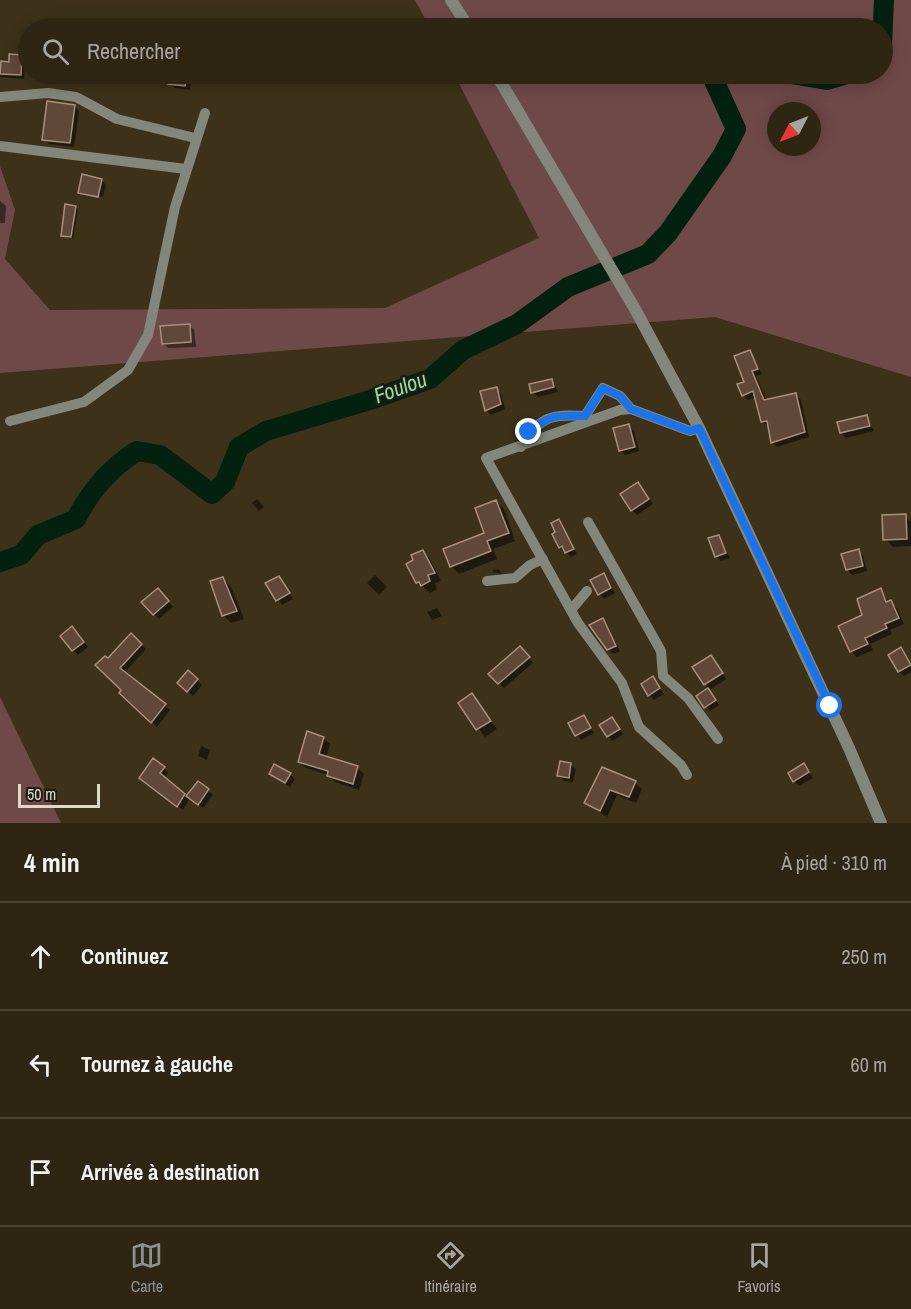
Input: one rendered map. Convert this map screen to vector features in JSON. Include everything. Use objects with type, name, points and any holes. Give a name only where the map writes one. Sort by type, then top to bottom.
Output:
[{"type":"street","points":[[451,0],[463,18]]},
{"type":"street","points":[[502,84],[635,309],[699,428],[849,748],[881,823]]},
{"type":"street","points":[[0,97],[48,93],[76,97],[117,119],[195,138]]},
{"type":"street","points":[[10,421],[84,402],[128,370],[148,335],[175,207],[204,113]]},
{"type":"street","points":[[0,146],[186,169]]},
{"type":"street","points":[[521,447],[529,432],[546,418],[561,415],[585,416],[603,388],[620,396],[631,409]]},
{"type":"street","points":[[687,775],[681,765],[639,727],[622,683],[571,610],[486,458],[620,410],[631,409],[690,431],[699,428]]},
{"type":"street","points":[[588,522],[661,651],[663,676],[688,698],[718,739]]},
{"type":"street","points":[[487,581],[515,578],[530,565],[543,559]]},
{"type":"street","points":[[571,610],[587,591]]},
{"type":"shaded area","points":[[415,0],[911,0],[911,377],[715,317],[0,373],[0,166],[15,210],[5,259],[50,310],[385,308],[539,238],[459,84],[893,84],[893,18],[425,18]]},
{"type":"shaded area","points":[[0,697],[61,823],[0,823]]},
{"type":"building","points":[[9,54],[18,55],[18,75],[0,74],[1,61],[9,62]]},
{"type":"building","points":[[47,101],[75,105],[70,143],[42,140]]},
{"type":"building","points":[[82,174],[102,179],[98,197],[78,193]]},
{"type":"building","points":[[65,204],[76,206],[71,237],[61,236]]},
{"type":"building","points":[[190,324],[191,342],[162,344],[160,326]]},
{"type":"building","points":[[750,350],[758,369],[752,371],[764,400],[796,393],[805,432],[771,443],[767,421],[761,422],[753,391],[742,396],[737,384],[744,382],[734,356]]},
{"type":"building","points":[[552,379],[554,387],[531,393],[529,384]]},
{"type":"building","points":[[497,387],[501,404],[485,411],[480,391]]},
{"type":"building","points":[[867,415],[870,426],[840,433],[837,422]]},
{"type":"building","points":[[629,424],[635,447],[619,451],[613,428]]},
{"type":"building","points":[[638,482],[649,499],[631,511],[620,494]]},
{"type":"building","points":[[496,500],[509,533],[487,541],[491,551],[450,567],[443,549],[484,533],[475,508]]},
{"type":"building","points":[[906,514],[907,539],[883,540],[882,515]]},
{"type":"building","points":[[559,519],[574,549],[565,553],[562,546],[559,548],[552,534],[555,532],[551,523]]},
{"type":"building","points":[[719,535],[726,553],[715,557],[708,538]]},
{"type":"building","points":[[859,549],[863,566],[846,570],[841,554]]},
{"type":"building","points":[[423,550],[435,573],[428,575],[430,581],[421,586],[419,582],[416,583],[406,564],[413,560],[411,555]]},
{"type":"building","points":[[604,573],[611,588],[598,595],[590,580]]},
{"type":"building","points":[[279,576],[290,593],[276,601],[265,583]]},
{"type":"building","points":[[223,577],[237,611],[222,616],[210,581]]},
{"type":"building","points":[[158,588],[169,601],[153,615],[141,602]]},
{"type":"building","points":[[881,588],[886,602],[891,600],[899,618],[885,624],[887,628],[865,638],[868,644],[850,652],[838,626],[862,615],[857,599]]},
{"type":"building","points":[[603,618],[616,646],[607,650],[589,625]]},
{"type":"building","points":[[72,626],[84,642],[72,651],[60,636]]},
{"type":"building","points":[[131,633],[142,644],[120,668],[166,704],[151,723],[119,693],[121,690],[95,665],[105,656],[108,658]]},
{"type":"building","points":[[520,646],[530,657],[498,684],[488,674]]},
{"type":"building","points":[[901,647],[911,665],[898,672],[888,655]]},
{"type":"building","points":[[711,655],[723,673],[704,685],[692,667]]},
{"type":"building","points":[[188,670],[198,679],[187,692],[177,683]]},
{"type":"building","points":[[653,676],[660,688],[648,696],[641,684]]},
{"type":"building","points":[[708,688],[716,700],[704,708],[696,696]]},
{"type":"building","points":[[472,693],[491,721],[476,730],[458,703]]},
{"type":"building","points":[[584,715],[591,728],[575,736],[568,723]]},
{"type":"building","points":[[612,717],[620,729],[607,737],[599,725]]},
{"type":"building","points":[[307,731],[324,737],[319,754],[358,766],[353,784],[327,776],[328,771],[298,762]]},
{"type":"building","points":[[153,758],[165,767],[160,773],[185,794],[177,807],[139,778]]},
{"type":"building","points":[[560,761],[571,763],[569,778],[557,776]]},
{"type":"building","points":[[804,763],[809,772],[793,782],[788,773]]},
{"type":"building","points":[[274,764],[291,773],[285,783],[269,774]]},
{"type":"building","points":[[602,767],[636,781],[629,797],[610,790],[600,811],[584,803]]},
{"type":"building","points":[[198,781],[209,789],[198,805],[186,796]]},
{"type":"waterway","name":"Foulou","points":[[883,18],[884,0]]},
{"type":"waterway","name":"Foulou","points":[[0,562],[21,555],[38,535],[76,519],[102,481],[137,451],[160,455],[212,494],[225,482],[239,447],[266,431],[370,400],[430,379],[463,350],[517,324],[568,287],[648,254],[668,233],[722,156],[736,129],[716,84]]},
{"type":"route","points":[[529,432],[546,418],[561,415],[585,416],[603,388],[620,396],[631,409],[690,431],[699,428],[830,706]]}]
